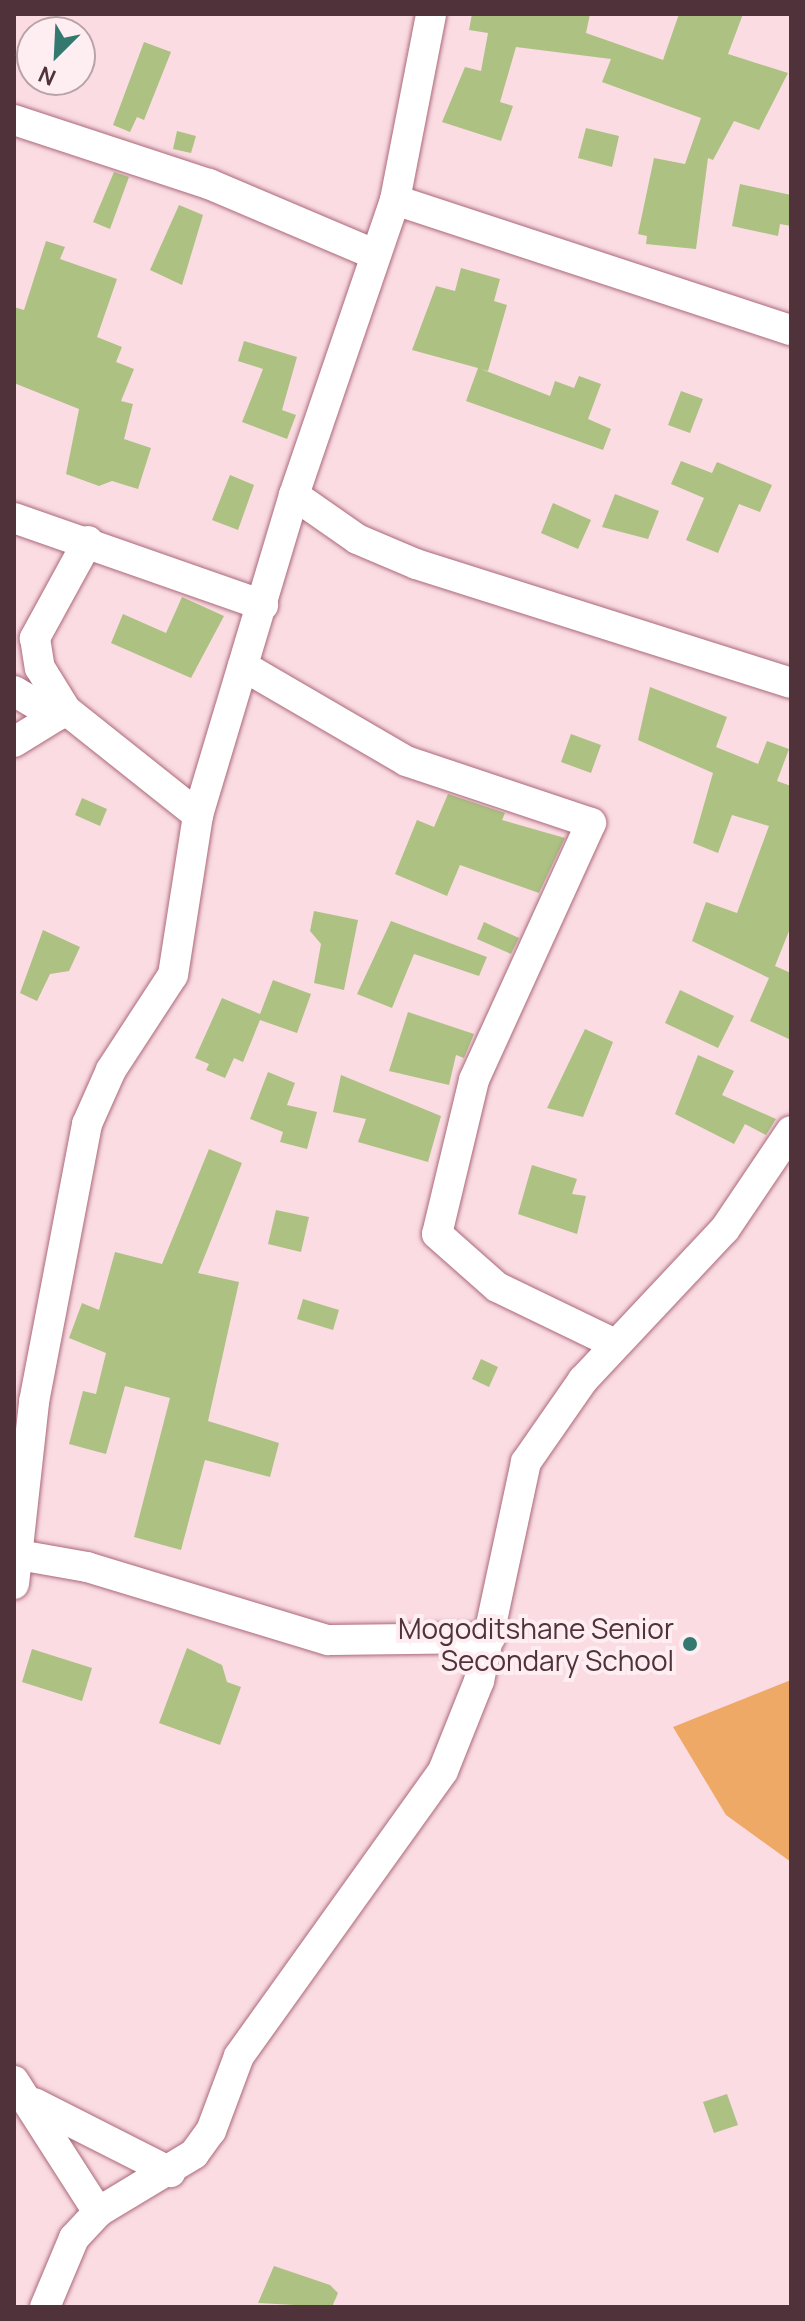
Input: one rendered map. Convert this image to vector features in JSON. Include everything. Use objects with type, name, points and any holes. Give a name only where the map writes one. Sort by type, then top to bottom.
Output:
[{"type":"street","points":[[431,14],[395,200],[294,495],[198,815],[173,975],[111,1070],[87,1124],[24,1400],[17,1569],[87,1567],[328,1640],[490,1638]]},
{"type":"street","points":[[14,120],[209,184],[376,255]]},
{"type":"street","points":[[395,200],[791,330]]},
{"type":"street","points":[[294,495],[357,539],[416,564],[791,683]]},
{"type":"street","points":[[14,518],[88,541],[263,605]]},
{"type":"street","points":[[61,713],[40,668],[35,638],[88,541]]},
{"type":"street","points":[[243,666],[406,761],[591,823],[474,1080],[437,1234],[497,1287],[615,1344]]},
{"type":"street","points":[[14,691],[61,713],[198,815]]},
{"type":"street","points":[[14,742],[61,713]]},
{"type":"street","points":[[45,2307],[74,2238],[98,2212],[170,2172],[211,2131],[239,2056],[443,1771],[464,1731],[490,1638],[526,1462],[615,1344],[725,1229],[791,1131]]},
{"type":"street","points":[[24,2092],[170,2172]]},
{"type":"street","points":[[24,2092],[98,2212]]},
{"type":"shaded area","points":[[791,1680],[791,1862],[726,1815],[673,1727]]},
{"type":"building","points":[[472,14],[590,14],[586,33],[663,60],[679,14],[743,14],[728,54],[788,73],[759,130],[734,121],[713,160],[708,158],[696,249],[646,244],[647,236],[638,234],[654,158],[685,164],[701,118],[602,82],[611,59],[516,47],[500,102],[513,106],[501,141],[442,122],[465,67],[481,71],[488,33],[469,30]]},
{"type":"building","points":[[144,42],[171,52],[144,120],[137,117],[130,132],[113,125]]},
{"type":"building","points":[[586,128],[619,136],[612,167],[578,158]]},
{"type":"building","points":[[177,131],[196,136],[191,153],[173,149]]},
{"type":"building","points":[[114,172],[129,177],[110,229],[93,222]]},
{"type":"building","points":[[740,184],[791,195],[791,226],[780,224],[778,236],[732,226]]},
{"type":"building","points":[[179,205],[203,215],[182,285],[150,270]]},
{"type":"building","points":[[46,241],[65,247],[60,259],[117,279],[97,337],[122,347],[116,362],[134,369],[121,401],[133,404],[124,439],[151,448],[138,489],[112,481],[99,486],[66,474],[79,409],[14,383],[14,307],[24,310]]},
{"type":"building","points":[[461,268],[500,279],[494,301],[507,305],[488,371],[481,369],[550,396],[555,381],[574,388],[579,376],[601,384],[588,419],[611,429],[603,450],[466,401],[478,368],[412,350],[436,286],[455,291]]},
{"type":"building","points":[[244,341],[297,357],[282,410],[296,415],[287,439],[242,422],[263,369],[238,361]]},
{"type":"building","points":[[681,391],[703,399],[690,433],[668,425]]},
{"type":"building","points":[[681,461],[712,473],[717,462],[772,485],[760,512],[739,504],[718,553],[686,540],[704,498],[671,484]]},
{"type":"building","points":[[230,475],[254,485],[238,530],[212,520]]},
{"type":"building","points":[[615,494],[659,511],[648,539],[602,527]]},
{"type":"building","points":[[553,503],[591,520],[578,549],[541,533]]},
{"type":"building","points":[[182,597],[224,616],[191,678],[111,643],[123,614],[166,633]]},
{"type":"building","points":[[650,687],[727,717],[716,747],[758,764],[767,741],[789,749],[777,781],[791,786],[791,926],[775,966],[791,973],[791,1040],[750,1021],[769,978],[692,941],[706,902],[737,913],[769,826],[732,815],[718,853],[693,843],[713,773],[638,740]]},
{"type":"building","points":[[571,734],[601,745],[591,773],[561,762]]},
{"type":"building","points":[[448,794],[505,813],[502,820],[565,838],[539,893],[460,865],[447,896],[395,874],[417,820],[434,827]]},
{"type":"building","points":[[82,798],[107,809],[100,826],[75,815]]},
{"type":"building","points":[[314,911],[358,920],[344,990],[314,983],[321,944],[310,931]]},
{"type":"building","points":[[391,921],[487,957],[479,976],[414,954],[392,1008],[357,994]]},
{"type":"building","points":[[484,922],[519,938],[511,954],[477,939]]},
{"type":"building","points":[[43,930],[80,947],[69,971],[50,974],[37,1001],[20,993]]},
{"type":"building","points":[[273,980],[311,994],[297,1033],[260,1020],[243,1062],[234,1058],[225,1078],[206,1070],[209,1064],[195,1058],[222,998],[260,1014]]},
{"type":"building","points":[[680,990],[734,1016],[718,1048],[665,1023]]},
{"type":"building","points":[[408,1012],[474,1034],[464,1058],[456,1055],[449,1085],[389,1071]]},
{"type":"building","points":[[585,1029],[613,1042],[583,1117],[547,1108]]},
{"type":"building","points":[[698,1055],[734,1071],[722,1095],[776,1119],[766,1135],[745,1124],[734,1144],[675,1114]]},
{"type":"building","points":[[268,1072],[295,1083],[287,1105],[317,1112],[307,1149],[280,1142],[283,1132],[250,1119]]},
{"type":"building","points":[[341,1075],[441,1116],[428,1162],[358,1142],[366,1119],[333,1112]]},
{"type":"building","points":[[209,1149],[242,1163],[198,1273],[239,1282],[208,1421],[279,1443],[270,1477],[205,1460],[181,1550],[134,1537],[170,1398],[125,1386],[106,1454],[69,1444],[83,1391],[96,1394],[106,1353],[69,1338],[82,1303],[99,1310],[115,1252],[162,1264]]},
{"type":"building","points":[[532,1165],[577,1179],[572,1194],[586,1196],[577,1234],[518,1214]]},
{"type":"building","points":[[276,1210],[309,1217],[301,1252],[268,1244]]},
{"type":"building","points":[[303,1299],[339,1310],[333,1330],[297,1319]]},
{"type":"building","points":[[481,1359],[498,1367],[489,1387],[472,1379]]},
{"type":"building","points":[[187,1648],[222,1665],[227,1682],[241,1687],[220,1745],[159,1723]]},
{"type":"building","points":[[32,1649],[92,1668],[82,1701],[22,1682]]},
{"type":"building","points":[[727,2094],[738,2125],[714,2133],[703,2102]]},
{"type":"building","points":[[274,2266],[330,2285],[338,2293],[332,2307],[258,2303]]},
{"type":"place","name":"Mogoditshane Senior Secondary School","points":[[690,1644]]}]
